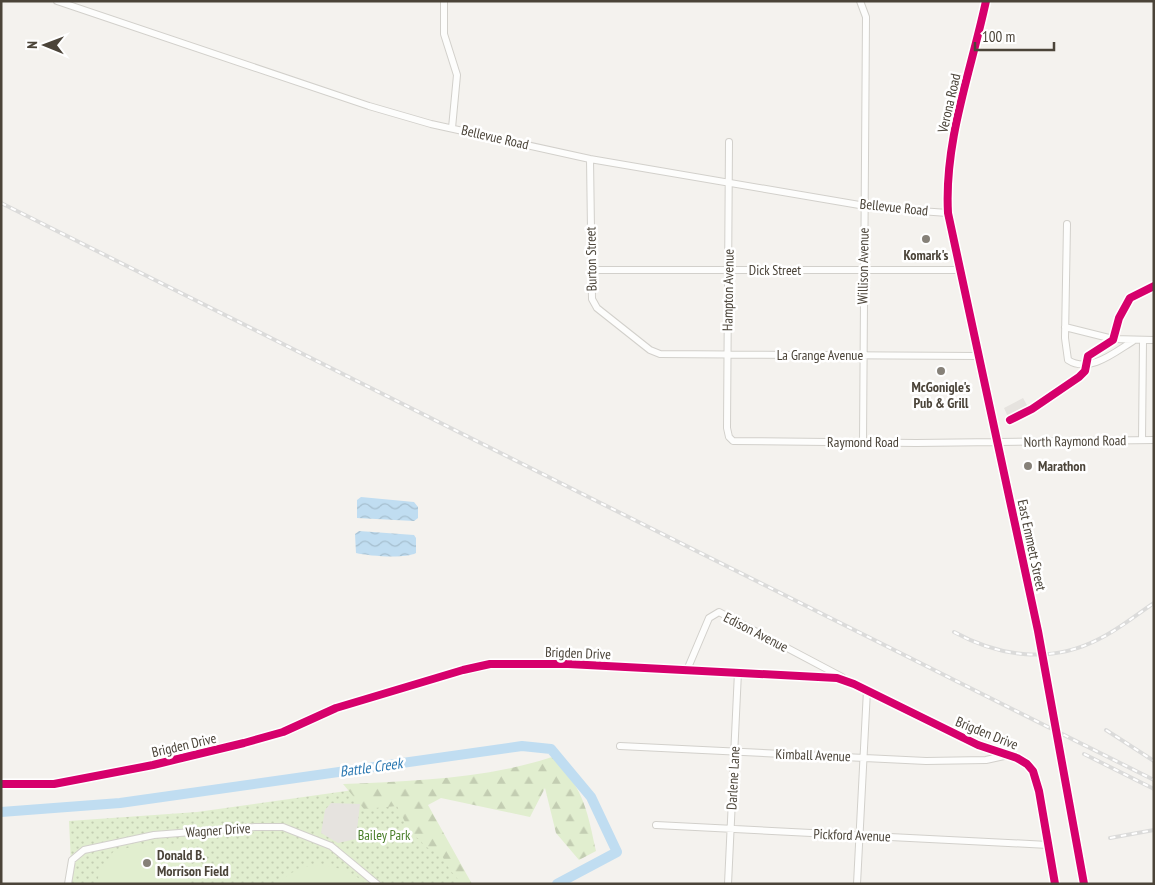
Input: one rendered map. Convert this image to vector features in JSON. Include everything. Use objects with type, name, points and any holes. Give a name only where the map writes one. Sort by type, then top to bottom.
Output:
[{"type":"street","name":"Bellevue Road","points":[[57,1],[369,106],[452,128],[590,159],[729,183],[898,210],[948,213]]},
{"type":"street","points":[[444,1],[444,34],[457,75],[452,128]]},
{"type":"street","name":"Willison Avenue","points":[[860,1],[866,17],[862,355],[863,442]]},
{"type":"street","name":"Verona Road","points":[[948,213],[948,167],[955,127],[986,1]]},
{"type":"street","name":"Hampton Avenue","points":[[729,142],[727,355],[727,428],[729,438]]},
{"type":"street","name":"Burton Street","points":[[590,159],[592,299],[595,306],[650,350],[660,354]]},
{"type":"street","name":"East Emmett Street","points":[[948,213],[1038,632],[1084,884]]},
{"type":"street","points":[[1066,224],[1065,327],[1066,356],[1068,360],[1078,364],[1090,364],[1102,360],[1133,341]]},
{"type":"street","name":"Dick Street","points":[[591,270],[959,270]]},
{"type":"street","points":[[1065,327],[1113,339],[1133,341],[1154,340]]},
{"type":"street","points":[[1142,440],[1143,341]]},
{"type":"street","name":"La Grange Avenue","points":[[660,354],[979,356]]},
{"type":"street","name":"Raymond Road","points":[[729,438],[733,441],[746,442],[997,442]]},
{"type":"street","name":"North Raymond Road","points":[[997,442],[1154,440]]},
{"type":"street","name":"Edison Avenue","points":[[687,670],[709,618],[719,612],[854,684]]},
{"type":"street","name":"Brigden Drive","points":[[1,784],[54,784],[153,765],[244,743],[283,732],[336,708],[490,664],[568,664],[837,678],[867,690],[978,746],[1005,756],[1017,758],[1033,771],[1055,884]]},
{"type":"street","name":"Darlene Lane","points":[[728,884],[738,672]]},
{"type":"street","points":[[857,884],[862,757],[867,690]]},
{"type":"street","name":"Kimball Avenue","points":[[620,746],[960,761],[986,760],[1005,756]]},
{"type":"street","name":"Pickford Avenue","points":[[656,825],[1048,845]]},
{"type":"street","name":"Wagner Drive","points":[[68,884],[72,860],[84,850],[154,835],[264,827],[289,829],[332,846],[377,884]]},
{"type":"green space","points":[[552,757],[571,779],[583,800],[596,851],[579,860],[556,833],[545,788],[530,817],[441,798],[428,805],[472,884],[462,884],[450,870],[441,854],[424,846],[420,839],[404,833],[405,822],[397,806],[364,809],[343,784],[449,778],[501,770]]},
{"type":"green space","name":"Bailey Park","points":[[410,782],[469,884],[72,884],[69,821],[197,812]]},
{"type":"green space","name":"Donald B. Morrison Field","points":[[134,846],[188,846],[188,884],[97,884],[99,873],[113,852]]},
{"type":"green space","points":[[311,865],[347,871],[366,884],[277,884],[291,873]]},
{"type":"shaded area","points":[[1023,398],[1028,407],[1008,417],[1004,408]]},
{"type":"shaded area","points":[[331,803],[360,804],[356,839],[338,843],[321,833],[325,810]]},
{"type":"water","points":[[361,497],[414,502],[418,507],[418,518],[414,521],[357,518],[357,500]]},
{"type":"water","points":[[359,531],[414,535],[416,538],[416,553],[404,556],[378,556],[356,553],[355,534]]},
{"type":"waterway","name":"Battle Creek","points":[[1,812],[120,803],[522,746],[551,749],[591,797],[617,852],[557,884]]},
{"type":"railway","points":[[1,203],[1154,780]]},
{"type":"railway","points":[[954,632],[971,641],[1007,652],[1026,654],[1063,652],[1081,647],[1106,635],[1154,603]]},
{"type":"railway","points":[[1106,730],[1154,761]]},
{"type":"railway","points":[[1084,754],[1154,789]]},
{"type":"railway","points":[[1110,838],[1154,830]]},
{"type":"cycle path","points":[[986,1],[954,133],[950,159],[948,213],[1038,631],[1084,884]]},
{"type":"cycle path","points":[[1010,420],[1032,409],[1079,377],[1085,371],[1088,356],[1113,340],[1119,318],[1130,298],[1154,286]]},
{"type":"cycle path","points":[[1,784],[54,784],[153,765],[244,743],[283,732],[336,708],[463,670],[490,664],[568,664],[837,678],[854,684],[978,745],[1017,758],[1027,764],[1033,771],[1039,791],[1055,884]]},
{"type":"place","name":"Komark's","points":[[926,239]]},
{"type":"place","name":"McGonigle's Pub & Grill","points":[[941,371]]},
{"type":"place","name":"Marathon","points":[[1028,466]]},
{"type":"place","name":"Donald B. Morrison Field","points":[[147,863]]}]
